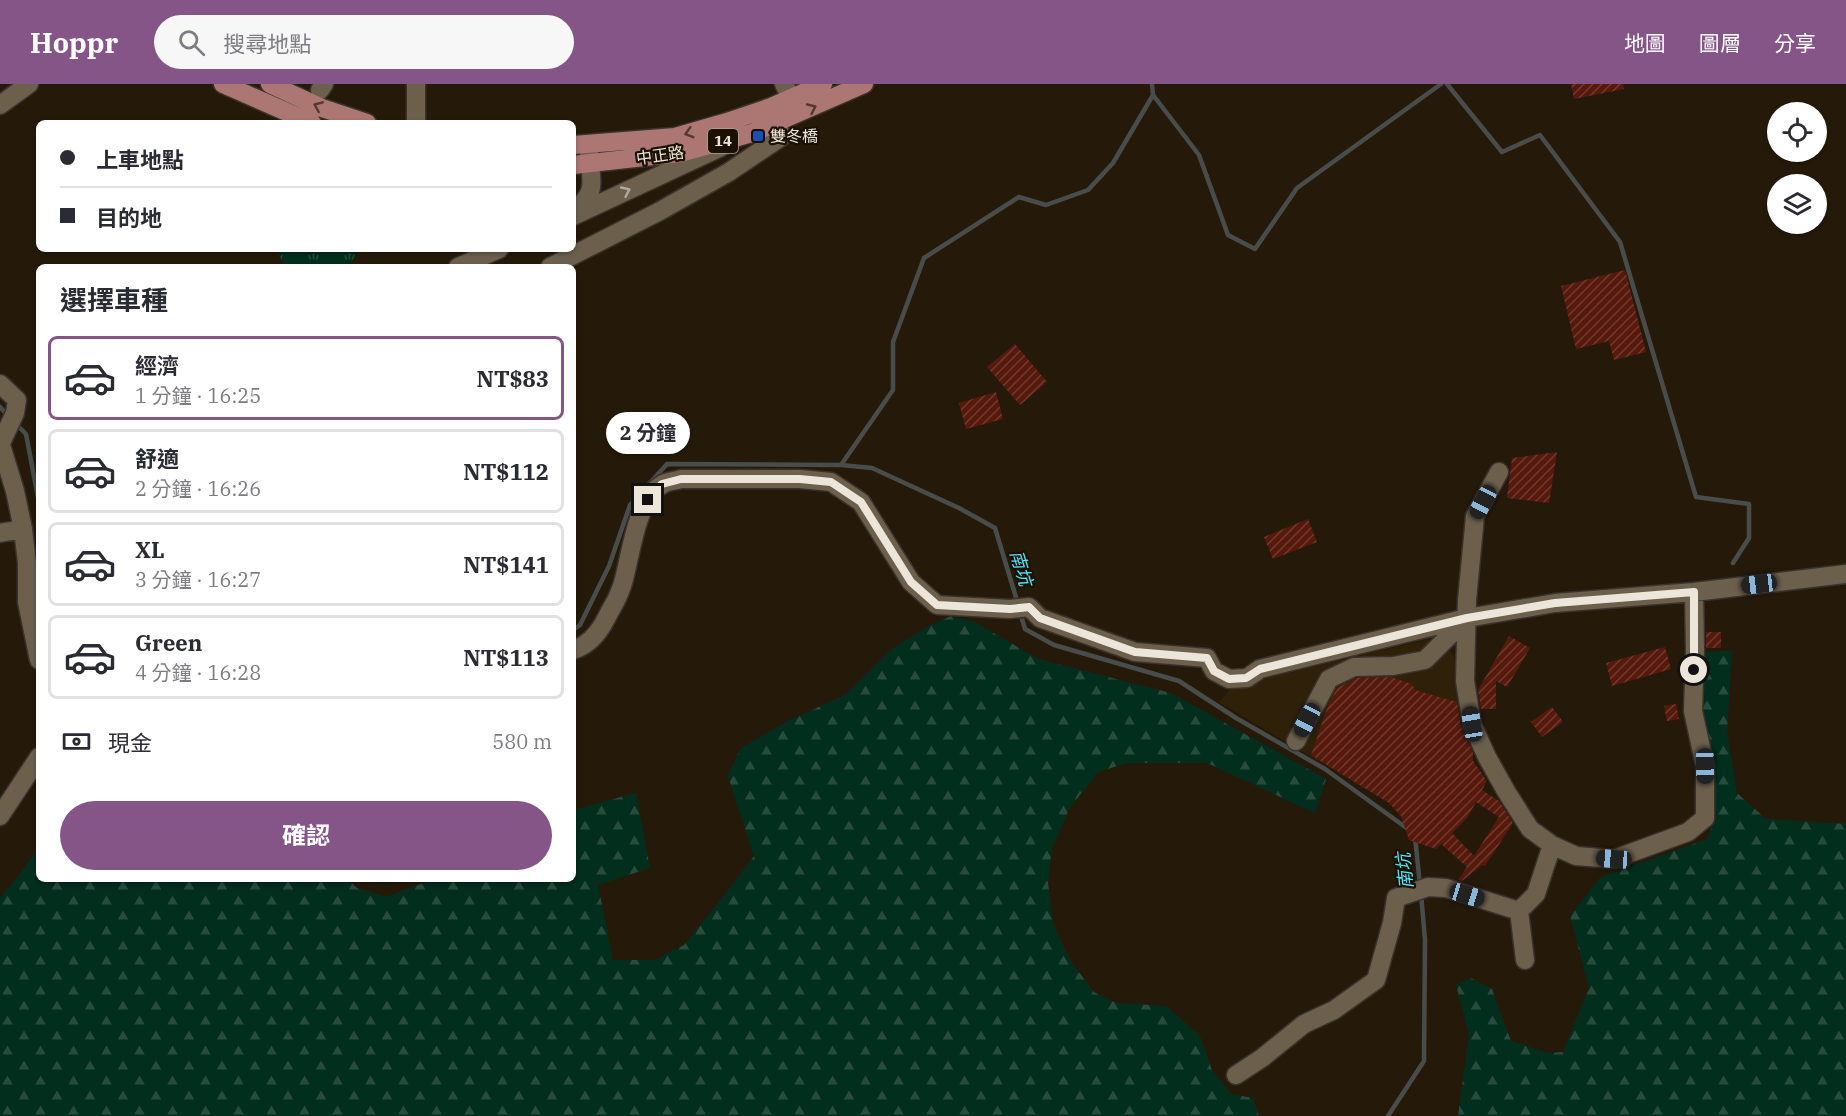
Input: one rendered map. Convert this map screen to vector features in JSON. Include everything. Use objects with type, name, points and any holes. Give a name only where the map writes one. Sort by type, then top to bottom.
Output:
[{"type":"main road","points":[[223,84],[305,120]]},
{"type":"main road","points":[[270,84],[322,108],[358,120]]},
{"type":"main road","name":"中正路","points":[[581,145],[675,137],[727,122],[787,91],[823,84]]},
{"type":"main road","name":"中正路","points":[[581,164],[680,153],[744,136],[778,124],[864,84]]},
{"type":"street","points":[[0,105],[29,84]]},
{"type":"street","points":[[416,84],[416,120]]},
{"type":"street","points":[[556,264],[660,211],[729,172],[781,137],[778,124]]},
{"type":"street","points":[[576,213],[744,136]]},
{"type":"street","name":"中正路","points":[[576,211],[588,200],[592,186],[581,164],[581,145]]},
{"type":"street","points":[[464,264],[490,252]]},
{"type":"street","points":[[0,384],[17,400],[15,413],[1,443],[23,529],[27,563],[27,602],[36,646]]},
{"type":"street","points":[[1499,472],[1475,516],[1467,600],[1465,681],[1472,724],[1501,783],[1530,829],[1552,845],[1576,856],[1614,859],[1688,832],[1705,818],[1705,766],[1693,711],[1694,592]]},
{"type":"street","points":[[576,649],[602,629],[617,600],[638,520],[648,500],[662,484],[681,479],[800,479],[831,482],[861,502],[911,582],[937,605],[1010,609],[1029,607],[1040,618],[1135,652],[1207,658],[1214,671],[1229,679],[1246,678],[1260,669],[1467,618],[1555,603],[1694,592],[1846,574]]},
{"type":"street","points":[[0,533],[23,529]]},
{"type":"street","points":[[1296,741],[1329,679],[1354,667],[1393,666],[1425,660],[1467,618]]},
{"type":"street","points":[[0,816],[36,762]]},
{"type":"street","points":[[1519,911],[1536,894],[1552,845]]},
{"type":"street","points":[[1236,1075],[1262,1058],[1304,1024],[1334,1010],[1376,980],[1392,923],[1396,898],[1419,890],[1446,888],[1519,911]]},
{"type":"street","points":[[1519,911],[1525,960]]},
{"type":"shaded area","points":[[1439,637],[1457,660],[1473,730],[1473,761],[1487,781],[1467,818],[1436,849],[1409,840],[1401,816],[1389,803],[1219,702],[1233,686]]},
{"type":"green space","points":[[278,252],[357,252],[348,264],[284,264]]},
{"type":"green space","points":[[951,616],[975,622],[1038,659],[1171,693],[1326,779],[1315,813],[1207,763],[1126,763],[1099,772],[1070,807],[1052,848],[1048,883],[1053,923],[1069,959],[1094,992],[1116,1003],[1166,1006],[1200,1036],[1212,1070],[1231,1094],[1253,1098],[1259,1116],[0,1116],[0,897],[36,851],[36,882],[351,882],[357,888],[386,897],[426,882],[576,882],[576,809],[636,793],[650,868],[598,885],[613,960],[655,960],[684,945],[754,856],[728,776],[740,749],[786,722],[845,695],[892,649],[927,627]]},
{"type":"green space","points":[[1732,651],[1727,731],[1737,793],[1766,819],[1846,824],[1846,1116],[1458,1116],[1469,1034],[1456,985],[1471,978],[1492,989],[1511,1041],[1548,1053],[1563,1052],[1589,988],[1570,916],[1601,877],[1707,839],[1716,817],[1698,711],[1704,652]]},
{"type":"building","points":[[1571,84],[1623,84],[1624,89],[1574,99]]},
{"type":"building","points":[[1625,270],[1646,352],[1614,360],[1609,341],[1576,349],[1561,286]]},
{"type":"building","points":[[1015,344],[1047,382],[1020,405],[987,367]]},
{"type":"building","points":[[996,392],[1003,419],[966,429],[959,403]]},
{"type":"building","points":[[1557,452],[1549,503],[1507,498],[1512,458]]},
{"type":"building","points":[[1308,519],[1317,542],[1273,559],[1264,537]]},
{"type":"building","points":[[1706,632],[1721,632],[1721,648],[1706,648]]},
{"type":"building","points":[[1509,636],[1530,648],[1507,687],[1496,681],[1496,709],[1481,709],[1478,690]]},
{"type":"building","points":[[1665,647],[1671,669],[1612,686],[1606,663]]},
{"type":"building","points":[[1391,677],[1412,684],[1415,690],[1457,702],[1461,726],[1473,753],[1473,761],[1487,781],[1482,790],[1499,801],[1513,823],[1485,866],[1482,865],[1462,881],[1458,880],[1467,867],[1441,844],[1436,849],[1409,840],[1401,816],[1389,803],[1311,755],[1329,703],[1337,688],[1357,678]],"holes":[[[1476,802],[1499,817],[1474,856],[1452,833],[1467,818]]]},
{"type":"building","points":[[1676,704],[1679,719],[1667,721],[1664,706]]},
{"type":"building","points":[[1552,707],[1563,722],[1542,737],[1531,722]]},
{"type":"waterway","points":[[1152,84],[1153,95]]},
{"type":"waterway","points":[[841,465],[893,390],[893,342],[924,258],[1019,197],[1046,205],[1088,190],[1113,163],[1153,95],[1199,155],[1228,235],[1255,249],[1297,188],[1441,84]]},
{"type":"waterway","points":[[1447,84],[1502,152],[1540,135],[1620,242],[1696,497],[1749,504],[1749,538],[1733,563]]},
{"type":"waterway","name":"南坑","points":[[0,407],[8,416]]},
{"type":"waterway","name":"南坑","points":[[16,424],[26,434],[36,487]]},
{"type":"waterway","name":"南坑","points":[[576,628],[580,625],[609,566],[630,505],[667,464],[841,465],[872,468],[959,508],[995,528],[1018,604]]},
{"type":"waterway","name":"南坑","points":[[1020,612],[1025,629],[1054,645],[1179,681],[1236,718],[1325,769],[1408,829]]},
{"type":"waterway","name":"南坑","points":[[1415,837],[1420,885]]},
{"type":"waterway","name":"南坑","points":[[1388,1116],[1424,1061],[1425,940],[1421,893]]},
{"type":"place","name":"雙冬橋","points":[[758,136]]},
{"type":"route","points":[[648,500],[662,484],[681,479],[800,479],[831,482],[861,502],[911,582],[937,605],[1010,609],[1029,607],[1040,618],[1135,652],[1207,658],[1214,671],[1229,679],[1246,678],[1260,669],[1467,618],[1555,603],[1694,592],[1694,670]]}]
